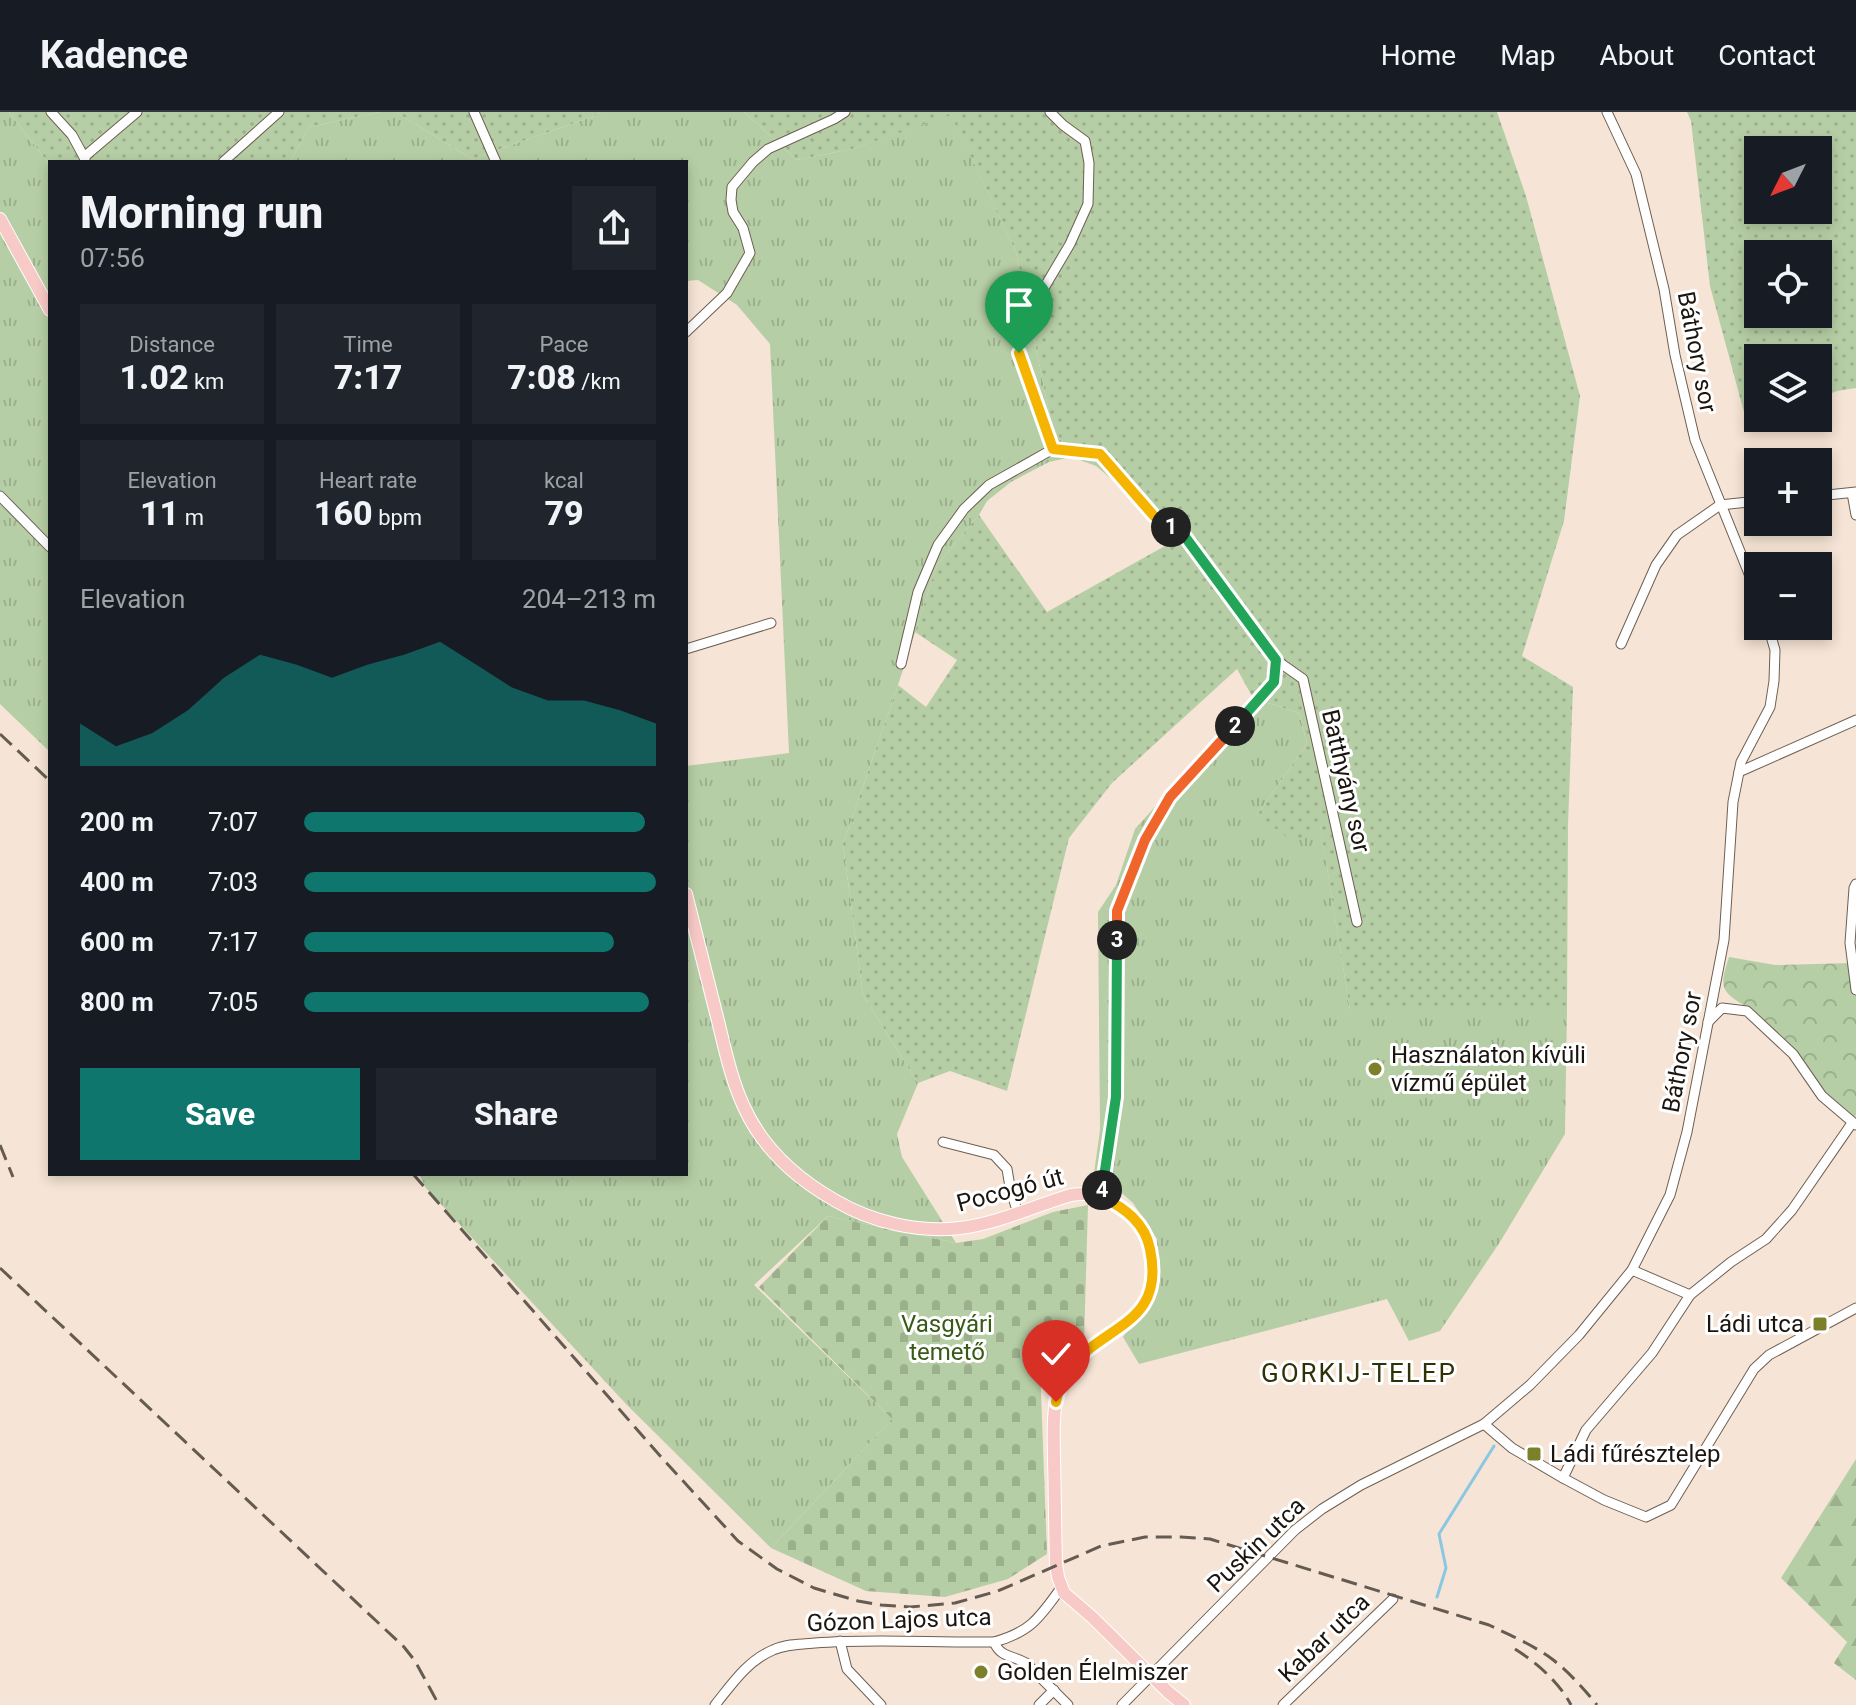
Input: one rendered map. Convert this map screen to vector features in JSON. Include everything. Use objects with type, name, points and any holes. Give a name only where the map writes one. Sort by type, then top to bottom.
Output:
[{"type":"main road","points":[[0,219],[48,306]]},
{"type":"main road","name":"Pocogó út","points":[[688,902],[743,1105],[760,1134],[791,1171],[812,1187],[848,1208],[884,1221],[931,1229],[987,1223],[1071,1195],[1102,1197]]},
{"type":"main road","points":[[1102,1197],[1124,1208],[1143,1230],[1150,1248],[1152,1275],[1149,1293],[1139,1312],[1076,1361],[1058,1391],[1054,1445],[1056,1564],[1061,1588],[1184,1705]]},
{"type":"street","points":[[51,112],[72,135],[85,159],[137,112]]},
{"type":"street","points":[[225,160],[279,112]]},
{"type":"street","points":[[474,112],[495,160]]},
{"type":"street","points":[[688,330],[727,293],[750,253],[743,228],[733,212],[732,187],[768,149],[845,112]]},
{"type":"street","points":[[901,664],[918,592],[938,545],[964,509],[989,485],[1053,449],[1019,353],[1021,327],[1070,244],[1088,204],[1089,163],[1085,141],[1050,112]]},
{"type":"street","name":"Báthory sor","points":[[1607,112],[1636,174],[1664,289],[1675,355],[1695,440],[1744,560]]},
{"type":"street","name":"Batthyány sor","points":[[1053,449],[1100,454],[1154,516],[1183,534],[1276,660],[1303,679],[1357,922]]},
{"type":"street","points":[[1832,494],[1854,492],[1856,515]]},
{"type":"street","points":[[0,496],[48,545]]},
{"type":"street","points":[[1621,644],[1656,565],[1677,535],[1720,505],[1744,502]]},
{"type":"street","points":[[688,648],[771,623]]},
{"type":"street","name":"Báthory sor","points":[[1484,1424],[1530,1385],[1579,1335],[1632,1270],[1670,1195],[1687,1132],[1724,940],[1733,802],[1741,762],[1770,707],[1775,650],[1772,640]]},
{"type":"street","points":[[1102,1197],[1116,1097],[1117,911],[1145,840],[1170,797],[1274,682],[1276,660]]},
{"type":"street","points":[[1739,772],[1856,720]]},
{"type":"street","points":[[1856,884],[1850,943],[1856,990]]},
{"type":"street","points":[[1563,1478],[1586,1430],[1652,1353],[1690,1295],[1766,1239],[1792,1210],[1854,1124],[1822,1096],[1793,1054],[1747,1011],[1722,1008],[1708,1022]]},
{"type":"street","points":[[943,1142],[994,1155],[1007,1169],[1018,1214]]},
{"type":"street","points":[[1632,1270],[1690,1295]]},
{"type":"street","points":[[1484,1424],[1512,1448],[1563,1478],[1604,1500],[1646,1517],[1671,1505],[1754,1369],[1769,1355],[1856,1308]]},
{"type":"street","name":"Puskin utca","points":[[1122,1705],[1295,1530],[1322,1509],[1361,1485],[1484,1424]]},
{"type":"street","name":"Gózon Lajos utca","points":[[715,1705],[742,1671],[774,1649],[840,1641],[994,1642],[1028,1628],[1042,1615],[1061,1588]]},
{"type":"street","name":"Kabar utca","points":[[1283,1705],[1393,1599]]},
{"type":"street","points":[[840,1641],[847,1669],[881,1705]]},
{"type":"street","points":[[994,1642],[1001,1653],[1026,1663],[1068,1705]]},
{"type":"street","points":[[1039,1705],[1054,1690]]},
{"type":"green space","points":[[0,112],[9,112],[48,162],[48,750],[0,704]]},
{"type":"green space","points":[[9,112],[380,112],[309,127],[291,160],[48,160],[48,162]]},
{"type":"green space","points":[[380,112],[396,112],[472,159],[601,112],[744,112],[797,160],[852,149],[951,114],[1016,252],[1052,426],[1072,457],[1049,462],[1011,482],[987,501],[937,565],[843,844],[863,995],[918,1083],[897,1134],[902,1157],[956,1243],[828,1216],[754,1285],[892,1419],[771,1548],[626,1404],[426,1188],[420,1176],[688,1176],[688,766],[789,753],[770,344],[737,305],[698,280],[688,281],[688,160],[291,160],[309,127]]},
{"type":"green space","points":[[396,112],[601,112],[472,159]]},
{"type":"green space","points":[[744,112],[1497,112],[1526,196],[1580,396],[1564,521],[1522,656],[1573,687],[1568,826],[1567,1010],[1350,1010],[1320,825],[1295,843],[1257,815],[1307,744],[1299,713],[1253,698],[1237,669],[1112,783],[1069,838],[1007,1091],[950,1071],[918,1083],[863,995],[843,844],[898,685],[926,707],[957,660],[915,632],[937,565],[979,515],[1047,612],[1172,542],[1127,492],[1096,466],[1072,457],[1052,426],[1016,252],[951,115],[852,149],[797,160]]},
{"type":"green space","points":[[1687,112],[1856,112],[1856,388],[1832,393],[1832,344],[1744,344],[1744,412],[1710,286],[1691,121]]},
{"type":"green space","points":[[1253,698],[1299,713],[1307,744],[1257,815],[1320,824],[1350,1010],[1567,1010],[1565,1134],[1500,1242],[1440,1331],[1409,1341],[1387,1299],[1139,1364],[1123,1337],[1152,1303],[1158,1270],[1157,1239],[1133,1203],[1094,1173],[1100,1130],[1098,912],[1116,885],[1135,829]]},
{"type":"green space","points":[[1729,957],[1775,965],[1852,963],[1856,990],[1856,1115],[1852,1123],[1749,1008],[1727,993],[1723,982]]},
{"type":"green space","name":"Vasgyári temető","points":[[1088,1205],[1084,1343],[1040,1365],[1047,1554],[1008,1579],[945,1597],[866,1591],[771,1548],[892,1419],[759,1287],[828,1216],[956,1243],[983,1239],[1053,1212]]},
{"type":"green space","points":[[1856,1459],[1856,1680],[1834,1663],[1847,1642],[1781,1578]]},
{"type":"waterway","points":[[1437,1597],[1446,1568],[1439,1534],[1494,1446]]},
{"type":"railway","points":[[0,734],[48,779]]},
{"type":"railway","points":[[0,1145],[13,1177]]},
{"type":"railway","points":[[415,1176],[738,1541],[777,1569],[814,1588],[881,1605],[910,1607],[955,1603],[998,1591],[1101,1546],[1145,1537],[1210,1539],[1489,1625],[1552,1659],[1597,1705]]},
{"type":"railway","points":[[0,1268],[404,1647],[439,1705]]},
{"type":"railway","points":[[1515,1649],[1547,1674],[1571,1705]]},
{"type":"place","name":"Használaton kívüli vízmű épület","points":[[1375,1069]]},
{"type":"place","name":"Ládi utca","points":[[1820,1324]]},
{"type":"place","name":"Ládi fűrésztelep","points":[[1534,1454]]},
{"type":"place","name":"Golden Élelmiszer","points":[[981,1672]]},
{"type":"district","name":"GORKIJ-TELEP","points":[[1359,1373]]},
{"type":"route","points":[[1019,353],[1053,449],[1100,454],[1154,516],[1183,534],[1276,660],[1274,682],[1170,797],[1145,840],[1117,911],[1116,1097],[1102,1197],[1124,1208],[1143,1230],[1153,1265],[1152,1282],[1139,1312],[1069,1369],[1062,1380],[1056,1402]]}]
